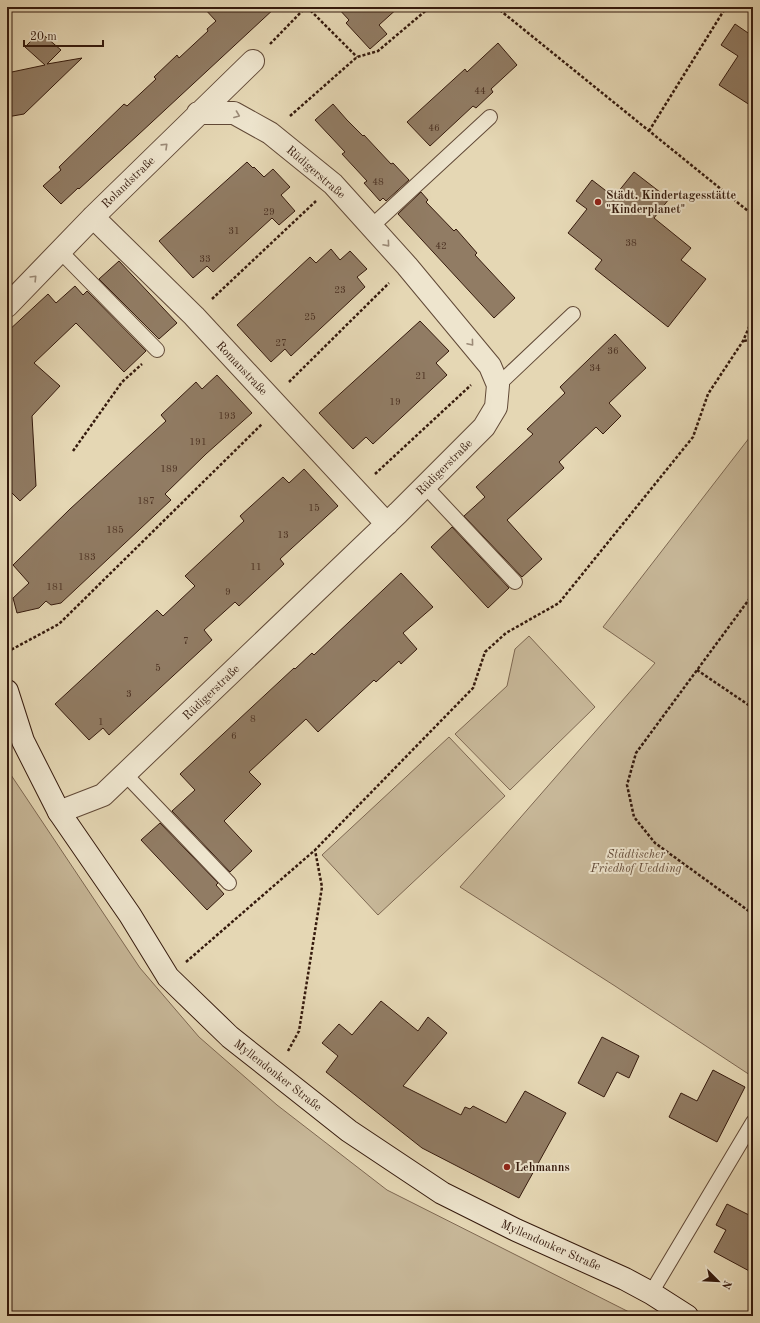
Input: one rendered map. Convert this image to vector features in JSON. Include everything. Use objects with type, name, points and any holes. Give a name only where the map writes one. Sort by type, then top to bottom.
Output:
[{"type":"street","name":"Rolandstraße","points":[[7,306],[93,217],[254,61]]},
{"type":"street","name":"Rüdigerstraße","points":[[59,812],[103,795],[387,524],[484,427],[496,407],[494,376],[407,266],[333,184],[270,133],[234,113],[198,114]]},
{"type":"street","name":"Romanstraße","points":[[93,217],[194,316],[387,524]]},
{"type":"street","name":"Myllendonker Straße","points":[[7,691],[23,741],[59,812],[130,915],[168,977],[230,1037],[349,1131],[442,1193],[516,1230],[625,1279],[651,1293],[687,1316]]},
{"type":"lane","points":[[372,226],[490,117]]},
{"type":"lane","points":[[60,251],[157,350]]},
{"type":"lane","points":[[494,376],[573,314]]},
{"type":"lane","points":[[425,486],[515,582]]},
{"type":"lane","points":[[125,774],[229,883]]},
{"type":"lane","points":[[651,1293],[753,1122]]},
{"type":"path","points":[[254,61],[307,7],[357,57]]},
{"type":"path","points":[[270,133],[357,57],[378,52],[430,7]]},
{"type":"path","points":[[496,7],[753,215]]},
{"type":"path","points":[[648,130],[726,7]]},
{"type":"path","points":[[7,652],[59,624],[407,266]]},
{"type":"path","points":[[168,977],[315,850],[473,688],[485,652],[506,633],[559,603],[693,436],[708,394],[743,341],[753,318]]},
{"type":"path","points":[[743,341],[753,339]]},
{"type":"path","points":[[357,492],[494,376]]},
{"type":"path","points":[[753,594],[636,754],[627,785],[634,817],[655,843],[753,914]]},
{"type":"path","points":[[697,670],[753,708]]},
{"type":"path","points":[[276,1072],[299,1031],[322,887],[315,850]]},
{"type":"green space","name":"Städtischer Friedhof Uedding","points":[[753,433],[753,1077],[615,986],[460,887],[655,663],[603,627]]},
{"type":"green space","points":[[529,636],[595,707],[510,790],[455,734],[507,686],[515,649]]},
{"type":"green space","points":[[449,737],[505,796],[378,915],[322,855]]},
{"type":"green space","points":[[7,769],[140,968],[199,1037],[277,1105],[387,1190],[637,1316],[7,1316]]},
{"type":"building","points":[[203,7],[276,7],[61,204],[43,186],[61,170],[59,167],[124,104],[127,106],[156,79],[154,77],[177,55],[179,58],[208,31],[207,29],[216,21]]},
{"type":"building","points":[[337,7],[399,7],[379,25],[387,34],[370,49],[346,23],[349,20]]},
{"type":"building","points":[[735,24],[751,35],[753,32],[753,107],[719,85],[738,56],[721,45]]},
{"type":"building","points":[[40,32],[61,50],[47,64],[82,58],[24,114],[7,117],[7,73],[45,65],[25,47]]},
{"type":"building","points":[[498,43],[517,65],[491,89],[493,92],[476,108],[473,106],[430,146],[407,122],[465,69],[467,72]]},
{"type":"building","points":[[333,104],[391,164],[393,163],[409,180],[386,201],[383,198],[380,201],[364,183],[367,181],[342,154],[345,152],[315,120]]},
{"type":"building","points":[[247,162],[264,177],[273,169],[290,187],[281,195],[295,211],[279,225],[272,218],[213,272],[207,266],[193,278],[159,241]]},
{"type":"building","points":[[634,172],[669,199],[654,218],[691,248],[681,260],[706,279],[668,327],[595,269],[602,260],[568,233],[587,209],[576,201],[592,180],[614,197]]},
{"type":"building","points":[[421,192],[428,200],[426,202],[454,231],[456,229],[477,253],[475,255],[515,298],[494,318],[398,214]]},
{"type":"building","points":[[331,249],[340,260],[350,251],[367,269],[357,277],[365,287],[291,356],[285,349],[271,362],[237,325],[310,257],[316,263]]},
{"type":"building","points":[[119,261],[177,323],[159,339],[99,279]]},
{"type":"building","points":[[75,286],[83,295],[87,291],[146,351],[124,372],[76,323],[34,363],[60,386],[32,416],[36,486],[20,501],[10,491],[9,455],[7,455],[7,332],[48,294],[56,303]]},
{"type":"building","points":[[420,321],[449,351],[436,363],[447,375],[373,444],[366,437],[353,449],[319,413]]},
{"type":"building","points":[[615,334],[646,368],[609,403],[621,416],[603,434],[596,427],[559,462],[564,468],[507,520],[542,559],[522,577],[464,516],[485,497],[476,487],[533,434],[527,429],[565,393],[560,387]]},
{"type":"building","points":[[217,375],[252,413],[206,454],[165,494],[171,500],[61,603],[51,605],[46,601],[39,608],[17,613],[13,598],[29,583],[13,565],[70,509],[166,421],[161,415],[196,382],[202,389]]},
{"type":"building","points":[[304,469],[338,506],[280,559],[284,564],[239,606],[235,602],[204,630],[212,640],[109,735],[103,728],[89,740],[55,704],[157,610],[163,616],[195,586],[185,576],[244,521],[240,516],[283,477],[289,483]]},
{"type":"building","points":[[452,527],[509,588],[488,608],[431,547]]},
{"type":"building","points":[[401,573],[433,607],[403,633],[417,649],[401,664],[399,661],[376,682],[374,680],[318,732],[306,719],[249,772],[261,784],[224,821],[252,851],[230,872],[172,811],[195,790],[180,774],[294,668],[295,669],[312,653],[314,655]]},
{"type":"building","points":[[160,823],[218,883],[216,885],[224,894],[207,910],[141,840]]},
{"type":"building","points":[[381,1001],[418,1031],[428,1017],[447,1033],[403,1086],[461,1115],[465,1107],[470,1109],[473,1106],[506,1123],[525,1091],[566,1113],[519,1198],[422,1148],[326,1072],[338,1056],[322,1043],[339,1024],[352,1035]]},
{"type":"building","points":[[602,1037],[639,1056],[629,1078],[617,1072],[604,1097],[578,1083]]},
{"type":"building","points":[[713,1070],[745,1087],[717,1142],[669,1117],[681,1093],[697,1101]]},
{"type":"building","points":[[727,1204],[753,1217],[753,1273],[714,1252],[726,1230],[716,1225]]},
{"type":"place","name":"Städt. Kindertagesstätte \"Kinderplanet\"","points":[[598,202]]},
{"type":"place","name":"Lehmanns","points":[[507,1167]]}]
